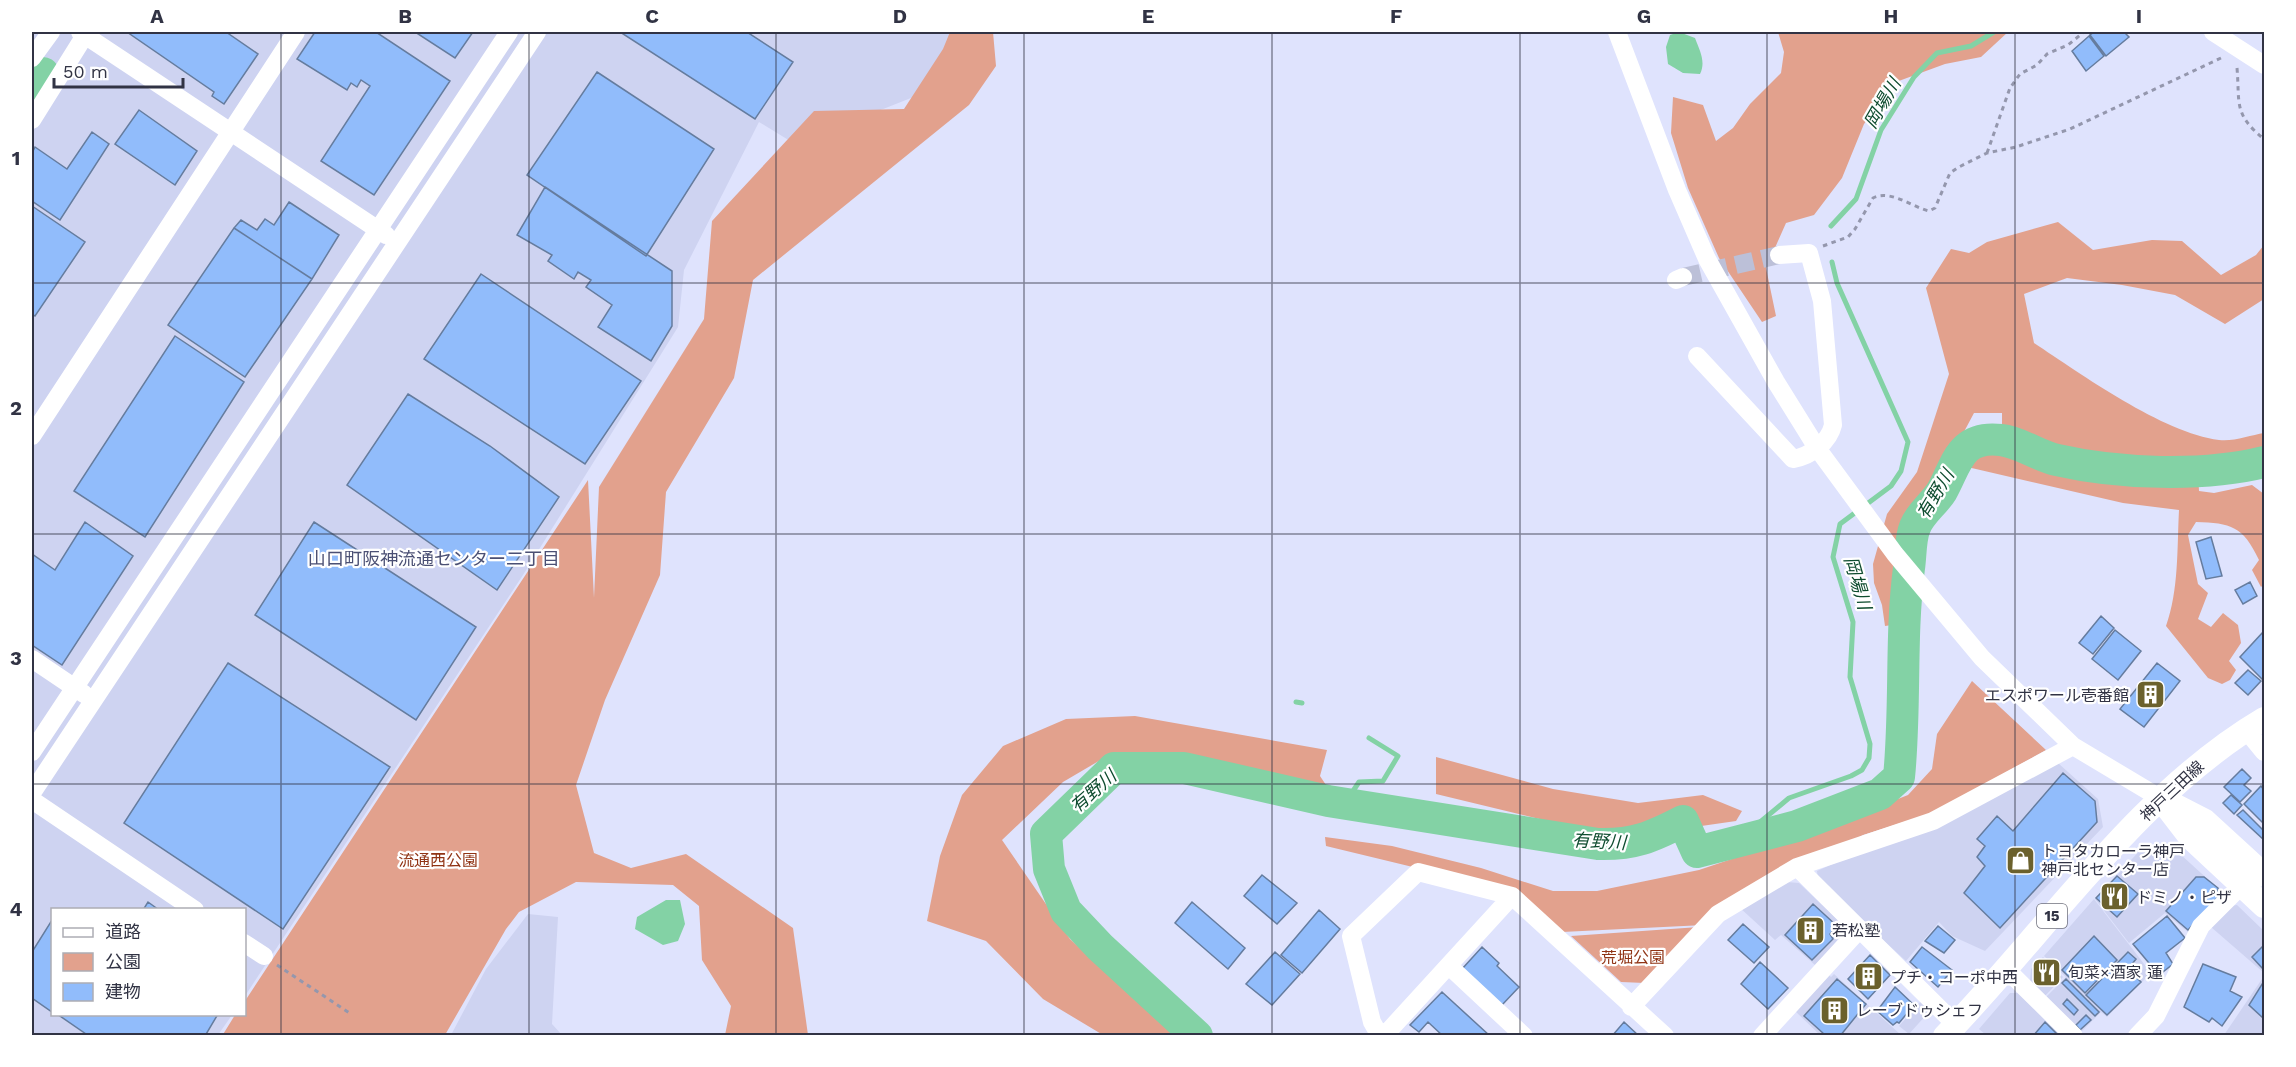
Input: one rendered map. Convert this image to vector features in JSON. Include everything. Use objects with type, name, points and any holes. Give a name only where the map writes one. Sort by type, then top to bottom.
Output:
[{"type":"main road","name":"神戸三田線","points":[[1950,1030],[2160,798],[2255,725]]},
{"type":"main road","points":[[2160,798],[2205,821],[2265,875]]},
{"type":"main road","points":[[2160,798],[2190,837],[2265,906]]},
{"type":"street","points":[[32,58],[51,32]]},
{"type":"street","points":[[32,436],[296,32]]},
{"type":"street","points":[[32,752],[509,32]]},
{"type":"street","points":[[32,793],[537,32]]},
{"type":"street","points":[[1617,32],[1677,190],[1704,250],[1776,382],[1818,448],[1949,621],[2056,733],[2073,746],[2160,798]]},
{"type":"street","points":[[2213,32],[2265,65]]},
{"type":"street","points":[[32,120],[84,33],[396,242]]},
{"type":"street","points":[[1697,356],[1793,459],[1818,448],[1830,436],[1833,425],[1822,301],[1809,253],[1779,255]]},
{"type":"street","points":[[32,659],[93,700]]},
{"type":"street","points":[[2255,725],[2265,752]]},
{"type":"street","points":[[1631,1007],[1718,914],[1797,867],[1933,821],[2073,746]]},
{"type":"street","points":[[32,800],[194,908]]},
{"type":"street","points":[[1797,867],[1859,930],[1950,1030]]},
{"type":"street","points":[[1512,896],[1449,966],[1382,1035],[1372,1022],[1351,936],[1418,872],[1512,896],[1631,1007],[1665,1035]]},
{"type":"street","points":[[2137,1035],[2156,1016],[2201,926],[2242,885]]},
{"type":"street","points":[[1762,1035],[1859,930]]},
{"type":"street","points":[[246,944],[269,959]]},
{"type":"street","points":[[1449,966],[1524,1035]]},
{"type":"street","points":[[2006,968],[2074,1035]]},
{"type":"path","points":[[1988,153],[2010,88],[2020,74],[2037,65],[2047,54],[2068,45],[2084,32]]},
{"type":"path","points":[[1831,242],[1848,237],[1873,198],[1878,195],[1889,195],[1929,211],[1935,208],[1950,173],[1959,167],[1988,153],[2016,147],[2070,129],[2228,54],[2234,45]]},
{"type":"path","points":[[2234,45],[2238,60],[2237,103],[2241,117],[2265,139]]},
{"type":"path","points":[[269,959],[351,1014]]},
{"type":"shaded area","points":[[32,32],[955,32],[921,94],[795,144],[759,122],[684,270],[678,327],[523,575],[246,994],[246,908],[51,908],[51,1016],[231,1016],[218,1035],[32,1035]]},
{"type":"shaded area","points":[[1679,32],[1695,38],[1702,61],[1700,74],[1683,73],[1668,64],[1666,47],[1670,35]]},
{"type":"shaded area","points":[[2058,763],[2098,799],[2103,827],[1985,951],[1952,936],[1939,922],[1906,961],[1818,880],[1817,871]]},
{"type":"shaded area","points":[[2170,845],[2222,892],[2189,933],[2165,913],[2129,943],[2095,899],[2144,846]]},
{"type":"shaded area","points":[[1786,882],[1799,883],[1841,923],[1842,937],[1815,965],[1781,935],[1775,940],[1739,907]]},
{"type":"shaded area","points":[[2094,899],[2151,973],[2107,1017],[2101,1012],[2081,1032],[2046,997],[2066,977],[2044,956]]},
{"type":"shaded area","points":[[666,900],[680,900],[685,924],[678,941],[663,945],[635,929],[637,917]]},
{"type":"shaded area","points":[[2237,905],[2264,931],[2264,973],[2211,927],[2228,906]]},
{"type":"shaded area","points":[[528,914],[558,917],[552,1024],[562,1035],[451,1035],[486,969]]},
{"type":"shaded area","points":[[2043,957],[2063,977],[2045,996],[2030,981],[2031,969]]},
{"type":"shaded area","points":[[1827,973],[1831,977],[1834,974],[1901,1035],[1820,1035],[1794,1010]]},
{"type":"shaded area","points":[[2264,976],[2264,1035],[2224,1035]]},
{"type":"shaded area","points":[[2010,993],[2022,993],[2064,1035],[1986,1035],[1979,1029]]},
{"type":"shaded area","points":[[1923,999],[1928,1004],[1928,1013],[1909,1034],[1899,1026]]},
{"type":"green space","name":"流通西公園","points":[[950,32],[993,32],[996,66],[969,105],[753,280],[734,378],[666,492],[660,575],[605,700],[576,785],[594,853],[631,868],[686,854],[793,928],[808,1035],[725,1035],[731,1006],[702,960],[699,906],[673,885],[576,882],[519,912],[506,929],[445,1035],[222,1036],[234,1016],[246,1016],[246,999],[588,480],[594,598],[599,487],[704,319],[712,221],[814,111],[904,109],[943,49]]},
{"type":"green space","points":[[1778,32],[2008,32],[1981,57],[1945,64],[1896,82],[1864,124],[1842,178],[1814,215],[1786,223],[1766,268],[1776,316],[1762,322],[1719,258],[1688,188],[1671,133],[1673,97],[1703,105],[1716,141],[1733,128],[1750,104],[1781,73],[1784,52]]},
{"type":"green space","points":[[2058,222],[2093,250],[2152,240],[2182,241],[2221,275],[2256,255],[2264,245],[2264,299],[2225,324],[2175,295],[2122,285],[2067,278],[2024,294],[2034,343],[2123,400],[2173,426],[2197,435],[2224,440],[2264,433],[2264,469],[2198,473],[2199,491],[2214,493],[2252,485],[2264,494],[2264,584],[2261,587],[2252,570],[2259,560],[2241,533],[2227,525],[2196,522],[2188,535],[2198,584],[2208,593],[2198,619],[2211,627],[2223,613],[2238,625],[2241,643],[2229,661],[2236,670],[2230,680],[2222,684],[2208,678],[2166,626],[2175,583],[2179,510],[2123,503],[1963,466],[1973,437],[2002,430],[2002,413],[1974,413],[1934,488],[1909,507],[1899,624],[1885,626],[1882,605],[1874,583],[1873,564],[1887,514],[1917,472],[1949,374],[1926,288],[1951,249],[1969,253],[1987,242]]},
{"type":"green space","points":[[1972,681],[2046,750],[1933,813],[1863,835],[1704,925],[1562,932],[1512,891],[1326,846],[1325,837],[1392,846],[1481,868],[1553,891],[1597,891],[1699,870],[1830,826],[1908,795],[1932,769],[1937,734]]},
{"type":"green space","points":[[1135,716],[1327,750],[1320,776],[1330,791],[1173,760],[1109,755],[1063,782],[1002,840],[1070,939],[1175,1035],[1103,1035],[1043,999],[986,941],[927,921],[940,856],[962,795],[1003,746],[1066,719]]},
{"type":"green space","points":[[1436,757],[1553,789],[1638,803],[1703,795],[1742,811],[1736,821],[1618,838],[1436,794]]},
{"type":"green space","name":"荒堀公園","points":[[1699,927],[1645,983],[1621,982],[1571,936]]},
{"type":"building","points":[[127,32],[226,32],[258,54],[224,104],[212,96],[214,92]]},
{"type":"building","points":[[315,32],[376,32],[450,81],[374,195],[321,161],[370,86],[361,80],[357,87],[351,83],[347,90],[297,59]]},
{"type":"building","points":[[415,32],[473,32],[455,58]]},
{"type":"building","points":[[620,32],[747,32],[793,62],[755,119]]},
{"type":"building","points":[[2094,32],[2124,32],[2129,37],[2106,56],[2090,35]]},
{"type":"building","points":[[2089,36],[2104,56],[2086,71],[2072,51]]},
{"type":"building","points":[[597,72],[714,149],[646,256],[527,175]]},
{"type":"building","points":[[139,110],[197,151],[175,185],[115,144]]},
{"type":"building","points":[[92,132],[109,144],[60,220],[32,201],[32,153],[35,147],[67,169]]},
{"type":"building","points":[[545,187],[672,271],[672,326],[651,361],[598,327],[612,305],[586,287],[591,280],[578,272],[574,279],[548,261],[552,255],[517,235]]},
{"type":"building","points":[[289,202],[339,235],[312,279],[234,228],[241,220],[257,230],[265,219],[274,225]]},
{"type":"building","points":[[32,206],[85,242],[35,316],[32,314]]},
{"type":"building","points":[[234,228],[312,279],[245,377],[168,325]]},
{"type":"building","points":[[481,274],[641,381],[585,464],[424,359]]},
{"type":"building","points":[[175,336],[244,382],[145,537],[74,491]]},
{"type":"building","points":[[408,394],[490,446],[559,497],[497,590],[347,485]]},
{"type":"building","points":[[85,522],[133,556],[62,665],[32,645],[32,554],[55,570]]},
{"type":"building","points":[[314,522],[476,627],[416,720],[255,615]]},
{"type":"building","points":[[2211,537],[2222,576],[2206,579],[2196,542]]},
{"type":"building","points":[[2250,582],[2257,596],[2243,604],[2235,590]]},
{"type":"building","points":[[2101,616],[2114,628],[2093,654],[2079,643]]},
{"type":"building","points":[[2115,630],[2141,651],[2118,680],[2092,659]]},
{"type":"building","points":[[2264,631],[2264,678],[2263,680],[2240,657]]},
{"type":"building","points":[[228,663],[390,767],[283,929],[124,823]]},
{"type":"building","name":"エスポワール壱番館","points":[[2157,663],[2180,681],[2144,727],[2120,709]]},
{"type":"building","points":[[2248,670],[2261,681],[2248,695],[2235,683]]},
{"type":"building","points":[[2242,769],[2251,778],[2244,785],[2251,791],[2240,802],[2224,787]]},
{"type":"building","points":[[2063,773],[2095,801],[2097,822],[2000,928],[1964,893],[1985,866],[1977,857],[1985,846],[1977,839],[1997,816],[2013,831]]},
{"type":"building","points":[[2261,786],[2264,790],[2264,820],[2262,822],[2244,804]]},
{"type":"building","points":[[2231,795],[2242,805],[2234,814],[2223,803]]},
{"type":"building","points":[[2243,810],[2264,831],[2264,840],[2237,815]]},
{"type":"building","points":[[1262,875],[1297,903],[1277,924],[1244,896]]},
{"type":"building","points":[[2117,876],[2138,894],[2117,917],[2096,898]]},
{"type":"building","points":[[2196,877],[2204,877],[2218,888],[2218,897],[2188,930],[2166,911]]},
{"type":"building","points":[[148,902],[156,908],[144,908]]},
{"type":"building","points":[[1192,902],[1245,948],[1228,969],[1175,923]]},
{"type":"building","name":"若松塾","points":[[1813,904],[1837,926],[1830,934],[1833,939],[1812,960],[1785,935]]},
{"type":"building","points":[[1319,910],[1340,929],[1302,973],[1281,955]]},
{"type":"building","points":[[2167,916],[2185,938],[2166,953],[2173,964],[2159,975],[2133,944]]},
{"type":"building","points":[[51,922],[51,1011],[32,998],[32,952]]},
{"type":"building","points":[[1743,924],[1769,947],[1754,963],[1728,940]]},
{"type":"building","points":[[1938,926],[1955,940],[1944,953],[1925,941]]},
{"type":"building","points":[[2094,936],[2117,960],[2085,993],[2062,970]]},
{"type":"building","points":[[2264,945],[2264,970],[2252,957]]},
{"type":"building","points":[[1482,947],[1499,963],[1497,966],[1519,987],[1502,1005],[1462,969]]},
{"type":"building","points":[[1922,947],[1952,970],[1938,987],[1910,962]]},
{"type":"building","points":[[1275,952],[1300,974],[1272,1005],[1246,984]]},
{"type":"building","points":[[2128,952],[2136,959],[2128,969],[2141,982],[2107,1015],[2086,995]]},
{"type":"building","name":"プチ・コーポ中西","points":[[1870,955],[1890,975],[1868,999],[1848,979]]},
{"type":"building","points":[[2043,961],[2060,977],[2053,983],[2037,967]]},
{"type":"building","points":[[1760,962],[1788,988],[1768,1009],[1741,984]]},
{"type":"building","points":[[2203,964],[2236,977],[2230,991],[2242,997],[2222,1026],[2212,1018],[2209,1022],[2184,1007]]},
{"type":"building","name":"レーブドゥシェフ","points":[[1837,979],[1866,1004],[1840,1036],[1822,1036],[1824,1034],[1804,1016]]},
{"type":"building","points":[[2066,979],[2099,1012],[2095,1016],[2062,983]]},
{"type":"building","points":[[2264,981],[2264,1017],[2263,1018],[2249,1005]]},
{"type":"building","points":[[1895,987],[1914,1005],[1899,1023],[1893,1025],[1877,1011]]},
{"type":"building","points":[[1442,992],[1490,1036],[1443,1036],[1428,1022],[1419,1032],[1410,1025]]},
{"type":"building","points":[[2067,999],[2078,1010],[2074,1015],[2063,1004]]},
{"type":"building","points":[[2086,1015],[2091,1020],[2080,1030],[2076,1025]]},
{"type":"building","points":[[60,1016],[217,1016],[205,1036],[89,1036]]},
{"type":"building","points":[[1624,1022],[1639,1036],[1612,1036]]},
{"type":"building","points":[[2045,1022],[2059,1036],[2033,1036]]},
{"type":"waterway","name":"岡場川","points":[[1831,226],[1856,199],[1881,130],[1914,77],[1937,53],[1971,46],[1994,32]]},
{"type":"waterway","points":[[32,90],[43,73]]},
{"type":"waterway","name":"岡場川","points":[[1736,842],[1789,798],[1851,776],[1862,770],[1869,758],[1870,744],[1850,677],[1853,622],[1833,557],[1840,524],[1891,486],[1901,471],[1908,442],[1837,283],[1832,262]]},
{"type":"waterway","name":"有野川","points":[[1197,1036],[1100,947],[1066,911],[1049,869],[1046,834],[1114,768],[1184,768],[1328,801],[1598,844],[1642,839],[1683,821],[1697,852],[1797,826],[1880,794],[1899,777],[1906,594],[1912,537],[1924,512],[1942,491],[1956,462],[1968,447],[1977,442],[2001,440],[2015,443],[2057,460],[2133,471],[2188,472],[2240,467],[2264,462]]},
{"type":"waterway","points":[[1296,702],[1302,703]]},
{"type":"waterway","points":[[1350,804],[1351,794],[1359,782],[1383,781],[1398,756],[1369,738]]},
{"type":"tunnel","points":[[1683,277],[1779,255]]},
{"type":"place","name":"エスポワール壱番館","points":[[2150,695]]},
{"type":"place","name":"トヨタカローラ神戸 神戸北センター店","points":[[2020,860]]},
{"type":"place","name":"ドミノ・ピザ","points":[[2115,897]]},
{"type":"place","name":"若松塾","points":[[1811,930]]},
{"type":"place","name":"旬菜×酒家 蓮","points":[[2047,972]]},
{"type":"place","name":"プチ・コーポ中西","points":[[1869,977]]},
{"type":"place","name":"レーブドゥシェフ","points":[[1835,1010]]},
{"type":"district","name":"山口町阪神流通センター二丁目","points":[[434,558]]}]
